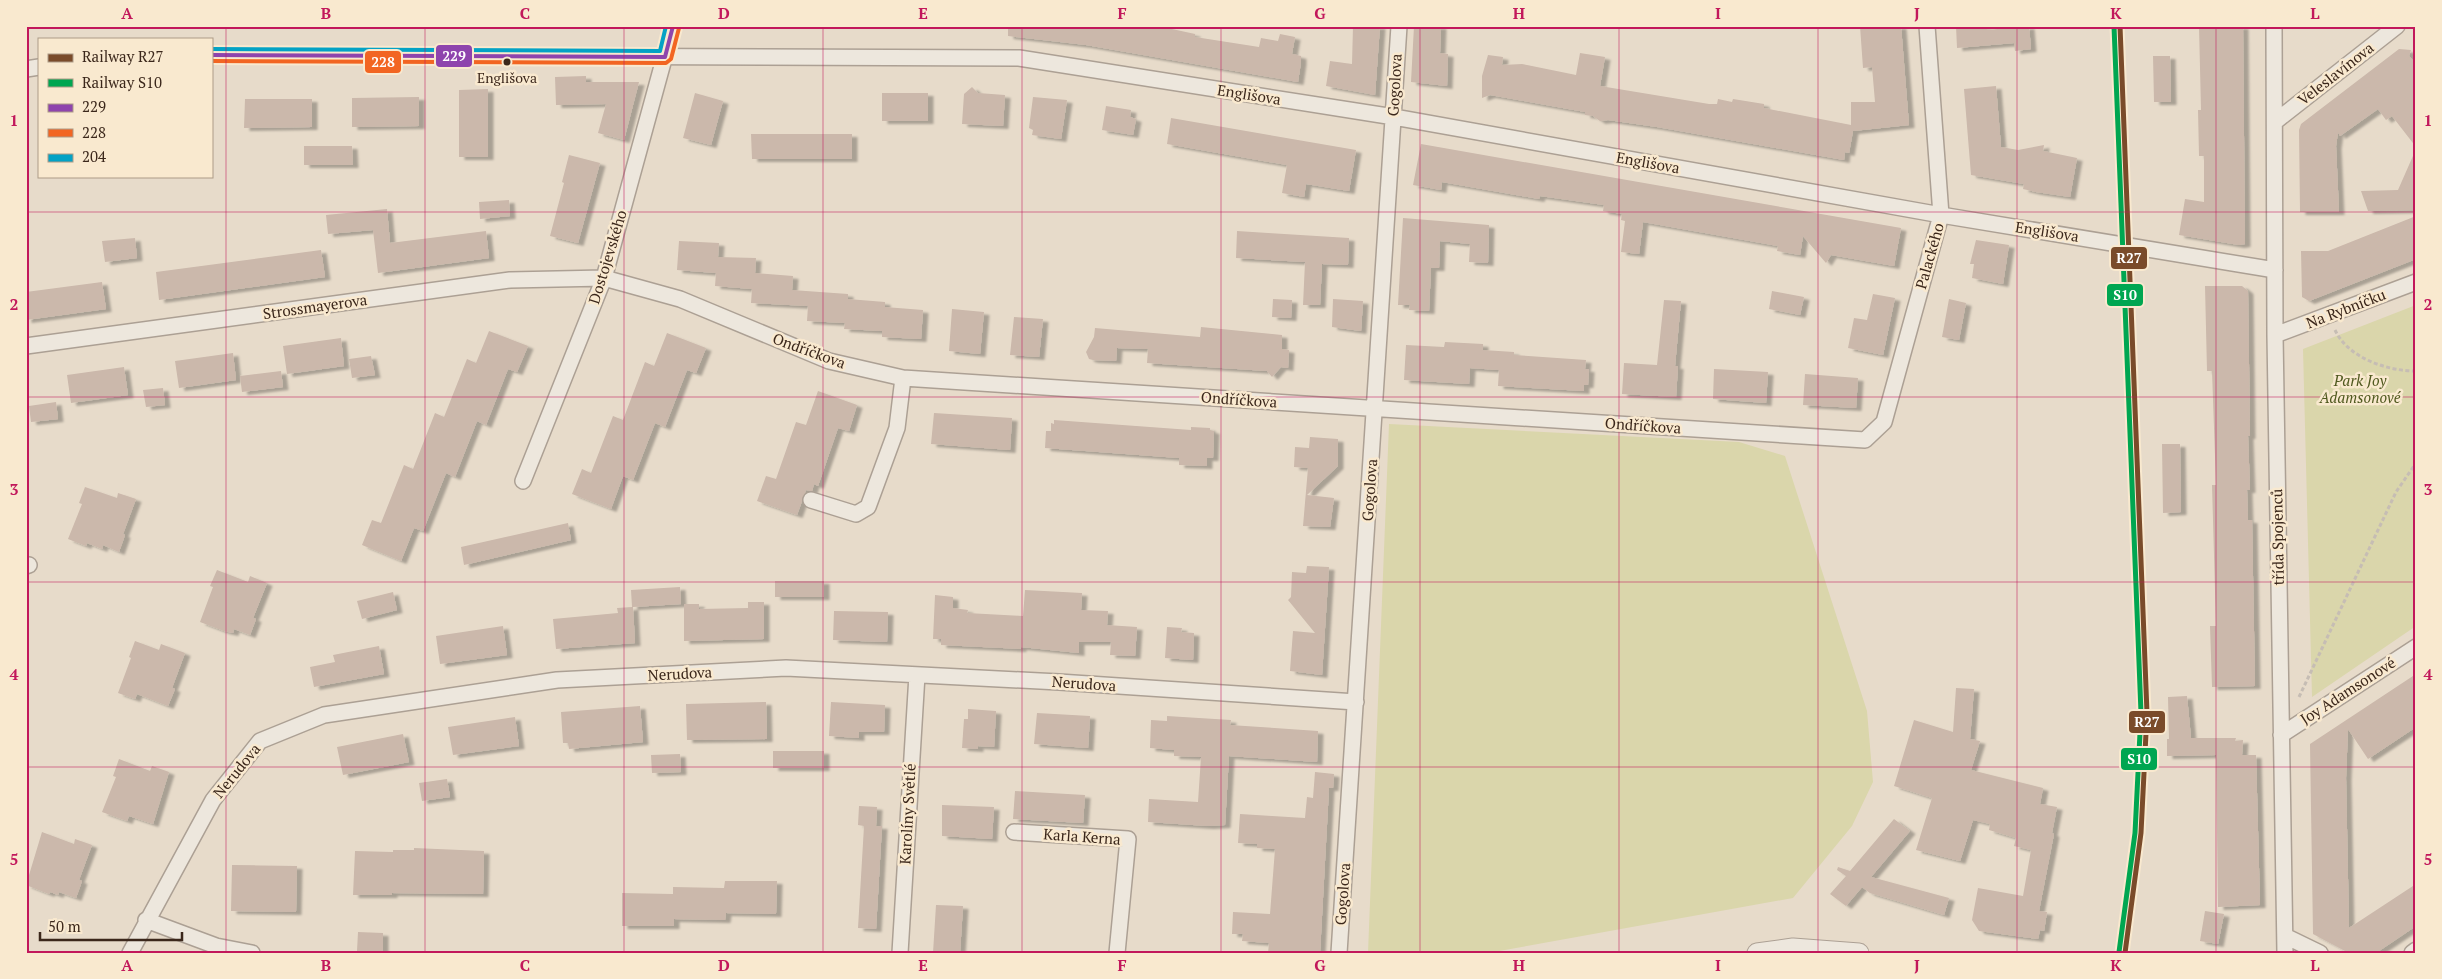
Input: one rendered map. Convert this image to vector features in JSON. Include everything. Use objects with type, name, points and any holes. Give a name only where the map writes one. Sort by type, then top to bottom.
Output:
[{"type":"street","name":"Dostojevského","points":[[523,481],[604,278],[674,26]]},
{"type":"street","name":"Gogolova","points":[[1339,953],[1399,26]]},
{"type":"street","name":"Palackého","points":[[1884,422],[1941,215],[1927,26]]},
{"type":"street","name":"třída Spojenců","points":[[2274,26],[2276,121],[2275,335],[2285,953]]},
{"type":"street","name":"Veleslavínova","points":[[2276,121],[2397,26]]},
{"type":"street","name":"Englišova","points":[[212,55],[1019,58],[1394,118],[1941,215],[2275,270]]},
{"type":"street","name":"Strossmayerova","points":[[26,346],[510,280],[604,278]]},
{"type":"street","name":"Ondříčkova","points":[[604,278],[680,299],[829,361],[903,378],[1865,440],[1884,422]]},
{"type":"street","name":"Na Rybníčku","points":[[2275,335],[2416,282]]},
{"type":"street","points":[[811,500],[856,514],[868,507],[897,428],[903,378]]},
{"type":"street","name":"Joy Adamsonové","points":[[2281,735],[2416,648]]},
{"type":"street","name":"Nerudova","points":[[130,953],[146,920],[213,800],[260,741],[324,715],[557,680],[786,668],[1356,702]]},
{"type":"street","name":"Karolíny Světlé","points":[[900,953],[916,675]]},
{"type":"street","name":"Karla Kerna","points":[[1014,832],[1128,839],[1117,953]]},
{"type":"street","points":[[146,920],[216,946],[252,953]]},
{"type":"street","points":[[2285,936],[2320,953]]},
{"type":"street","points":[[1756,953],[1793,948],[1859,953]]},
{"type":"street","points":[[2412,953],[2416,950]]},
{"type":"path","points":[[2328,316],[2339,340],[2366,360],[2405,371],[2416,371]]},
{"type":"path","points":[[2298,699],[2396,492],[2416,463]]},
{"type":"green space","name":"Park Joy Adamsonové","points":[[2416,305],[2416,626],[2312,697],[2303,349]]},
{"type":"green space","points":[[1389,424],[1739,442],[1785,456],[1867,711],[1873,782],[1852,826],[1793,898],[1488,953],[1368,953]]},
{"type":"building","points":[[1008,26],[1158,26],[1195,34],[1195,37],[1259,47],[1261,38],[1278,41],[1280,34],[1295,37],[1292,54],[1301,56],[1298,82],[1086,45],[1008,36]]},
{"type":"building","points":[[1353,26],[1380,26],[1375,95],[1326,86],[1330,61],[1352,64]]},
{"type":"building","points":[[1414,26],[1441,26],[1440,53],[1448,54],[1447,86],[1411,82]]},
{"type":"building","points":[[1860,26],[1901,26],[1909,125],[1853,131],[1849,153],[1845,152],[1844,160],[1657,127],[1608,120],[1600,121],[1593,116],[1585,115],[1585,112],[1490,95],[1482,98],[1482,76],[1488,55],[1503,57],[1502,65],[1522,64],[1576,75],[1580,53],[1605,57],[1600,86],[1709,104],[1717,104],[1718,99],[1732,102],[1733,99],[1764,104],[1764,108],[1851,125],[1851,102],[1875,102],[1872,67],[1863,68]]},
{"type":"building","points":[[1956,26],[1986,26],[1987,30],[2029,26],[2031,49],[2015,51],[2014,43],[1957,48]]},
{"type":"building","points":[[2199,26],[2243,26],[2245,244],[2239,245],[2179,235],[2185,199],[2204,202],[2204,156],[2199,156],[2198,110],[2201,110]]},
{"type":"building","points":[[2399,49],[2411,50],[2409,56],[2416,64],[2416,147],[2392,116],[2386,120],[2378,109],[2340,136],[2338,132],[2336,146],[2339,212],[2300,212],[2299,130],[2301,124]]},
{"type":"building","points":[[2153,56],[2170,56],[2171,102],[2154,102]]},
{"type":"building","points":[[586,76],[586,82],[639,82],[624,140],[598,133],[606,104],[556,105],[555,77]]},
{"type":"building","points":[[1996,86],[2001,147],[2018,150],[2044,145],[2043,151],[2077,158],[2070,197],[2023,189],[2024,184],[1971,175],[1964,89]]},
{"type":"building","points":[[972,87],[978,93],[1005,95],[1003,126],[962,124],[964,94]]},
{"type":"building","points":[[488,89],[488,157],[459,157],[459,90]]},
{"type":"building","points":[[695,93],[723,101],[711,145],[683,138]]},
{"type":"building","points":[[882,93],[928,93],[928,121],[882,121]]},
{"type":"building","points":[[419,97],[419,126],[352,127],[352,98]]},
{"type":"building","points":[[1033,97],[1067,100],[1061,139],[1032,135],[1033,130],[1029,128]]},
{"type":"building","points":[[245,99],[312,99],[312,127],[244,128]]},
{"type":"building","points":[[1106,106],[1131,110],[1130,117],[1136,119],[1133,135],[1102,130]]},
{"type":"building","points":[[1171,118],[1356,150],[1349,191],[1306,184],[1304,197],[1282,193],[1287,165],[1167,144]]},
{"type":"building","points":[[751,134],[852,134],[852,159],[752,159]]},
{"type":"building","points":[[1421,144],[1901,228],[1894,266],[1831,255],[1826,263],[1803,236],[1800,255],[1777,251],[1778,246],[1643,222],[1639,254],[1621,252],[1625,221],[1621,220],[1622,214],[1603,211],[1604,205],[1540,196],[1539,199],[1442,182],[1441,190],[1413,185]]},
{"type":"building","points":[[304,146],[352,146],[353,165],[304,165]]},
{"type":"building","points":[[2416,149],[2416,210],[2368,211],[2361,191],[2398,190]]},
{"type":"building","points":[[569,155],[600,163],[578,243],[550,236],[564,183],[562,182]]},
{"type":"building","points":[[509,200],[510,216],[480,219],[479,202]]},
{"type":"building","points":[[387,209],[390,243],[486,231],[489,258],[378,273],[373,230],[328,234],[326,215]]},
{"type":"building","points":[[2416,216],[2416,259],[2309,301],[2302,297],[2301,251],[2328,251]]},
{"type":"building","points":[[1403,218],[1489,225],[1488,263],[1469,262],[1470,244],[1440,241],[1439,268],[1431,268],[1429,311],[1409,310],[1410,305],[1398,305]]},
{"type":"building","points":[[1237,231],[1349,238],[1348,265],[1322,264],[1320,305],[1303,305],[1305,262],[1236,258]]},
{"type":"building","points":[[135,238],[137,258],[105,262],[102,241]]},
{"type":"building","points":[[1976,240],[2009,245],[2003,284],[1972,278],[1974,264],[1970,264]]},
{"type":"building","points":[[679,241],[719,243],[718,257],[756,258],[755,273],[793,276],[792,290],[848,294],[848,299],[885,302],[885,307],[923,310],[921,339],[882,337],[882,331],[844,329],[845,323],[807,321],[808,306],[751,303],[752,289],[715,286],[716,273],[677,270]]},
{"type":"building","points":[[321,250],[325,277],[159,300],[156,272]]},
{"type":"building","points":[[102,282],[106,309],[26,320],[26,292]]},
{"type":"building","points":[[2205,286],[2242,286],[2248,291],[2250,490],[2247,490],[2248,520],[2252,520],[2255,686],[2212,687],[2210,626],[2216,626],[2212,485],[2216,485],[2212,371],[2207,371]]},
{"type":"building","points":[[1772,291],[1804,297],[1800,315],[1769,309]]},
{"type":"building","points":[[1873,294],[1895,298],[1883,355],[1848,348],[1854,318],[1867,320]]},
{"type":"building","points":[[1273,299],[1292,300],[1291,318],[1272,317]]},
{"type":"building","points":[[1333,299],[1363,301],[1361,331],[1332,327]]},
{"type":"building","points":[[1949,299],[1966,303],[1959,340],[1942,337]]},
{"type":"building","points":[[1664,300],[1681,301],[1675,366],[1678,366],[1676,397],[1622,394],[1624,363],[1657,365]]},
{"type":"building","points":[[952,309],[984,312],[980,354],[949,351]]},
{"type":"building","points":[[1014,317],[1043,319],[1039,357],[1010,355]]},
{"type":"building","points":[[1201,327],[1282,335],[1282,349],[1289,350],[1288,368],[1281,367],[1272,377],[1267,371],[1147,363],[1148,349],[1117,348],[1116,361],[1089,359],[1086,352],[1094,337],[1095,328],[1200,337]]},
{"type":"building","points":[[489,331],[528,346],[517,372],[508,369],[486,425],[477,421],[455,477],[446,473],[423,531],[414,528],[401,561],[362,545],[372,520],[381,523],[404,465],[413,469],[435,413],[444,417],[467,359],[476,363]]},
{"type":"building","points":[[667,333],[706,348],[696,373],[687,370],[665,427],[655,423],[633,480],[623,476],[611,509],[572,494],[582,469],[591,473],[613,416],[623,420],[645,362],[654,366]]},
{"type":"building","points":[[341,338],[344,366],[287,374],[283,346]]},
{"type":"building","points":[[1445,342],[1483,344],[1483,350],[1514,352],[1514,355],[1586,360],[1585,369],[1589,369],[1588,385],[1584,385],[1584,391],[1498,386],[1499,370],[1470,368],[1469,384],[1404,380],[1406,345],[1444,347]]},
{"type":"building","points":[[233,353],[236,380],[179,388],[175,361]]},
{"type":"building","points":[[371,356],[375,375],[352,378],[349,359]]},
{"type":"building","points":[[124,367],[128,395],[71,403],[67,375]]},
{"type":"building","points":[[1714,369],[1768,372],[1766,403],[1713,399]]},
{"type":"building","points":[[281,371],[283,387],[242,392],[240,376]]},
{"type":"building","points":[[1805,374],[1858,378],[1856,408],[1803,405]]},
{"type":"building","points":[[163,388],[165,405],[146,407],[143,390]]},
{"type":"building","points":[[818,391],[857,405],[849,431],[838,428],[818,486],[814,484],[812,491],[806,490],[797,515],[757,501],[766,476],[776,479],[796,422],[806,425]]},
{"type":"building","points":[[56,402],[58,419],[31,422],[29,406]]},
{"type":"building","points":[[934,413],[1012,418],[1010,450],[931,444]]},
{"type":"building","points":[[1054,420],[1191,430],[1191,427],[1210,428],[1210,430],[1214,431],[1213,458],[1207,458],[1207,466],[1179,465],[1179,458],[1045,448],[1046,431],[1051,431],[1051,423],[1054,424]]},
{"type":"building","points":[[1310,437],[1338,439],[1338,466],[1307,495],[1334,498],[1330,527],[1303,526],[1308,468],[1294,467],[1295,447],[1309,448]]},
{"type":"building","points":[[2162,444],[2180,444],[2181,512],[2163,513]]},
{"type":"building","points":[[85,487],[117,498],[118,493],[136,499],[123,534],[125,535],[119,552],[103,545],[102,549],[87,543],[86,546],[68,539],[82,504],[79,503]]},
{"type":"building","points":[[568,523],[571,540],[464,565],[461,547]]},
{"type":"building","points":[[1307,566],[1329,567],[1322,675],[1290,671],[1293,631],[1315,633],[1288,600],[1291,597],[1292,572],[1306,573]]},
{"type":"building","points":[[217,570],[248,582],[250,576],[267,583],[253,618],[256,619],[250,635],[234,629],[233,633],[224,631],[200,622],[213,587],[210,586]]},
{"type":"building","points":[[775,581],[824,581],[824,597],[775,597]]},
{"type":"building","points":[[680,587],[681,604],[633,607],[635,643],[556,649],[553,619],[618,613],[617,608],[632,607],[631,590]]},
{"type":"building","points":[[1025,590],[1082,593],[1081,610],[1108,611],[1107,625],[1137,627],[1135,656],[1110,655],[1111,642],[1079,642],[1079,653],[1021,647],[1021,649],[941,645],[941,639],[933,639],[935,595],[953,597],[953,608],[968,610],[967,613],[1023,616]]},
{"type":"building","points":[[393,592],[397,610],[362,619],[357,601]]},
{"type":"building","points":[[748,602],[764,602],[764,639],[684,641],[684,604],[699,604],[699,609],[748,608]]},
{"type":"building","points":[[834,611],[888,612],[887,642],[833,640]]},
{"type":"building","points":[[503,626],[507,655],[440,664],[436,636]]},
{"type":"building","points":[[1167,627],[1182,628],[1181,632],[1194,633],[1193,660],[1165,658]]},
{"type":"building","points":[[135,641],[159,650],[161,644],[185,653],[172,688],[175,689],[168,706],[137,694],[135,699],[118,693]]},
{"type":"building","points":[[379,646],[384,674],[314,687],[310,667],[335,662],[333,655]]},
{"type":"building","points":[[2416,674],[2416,727],[2368,759],[2348,729],[2346,778],[2349,928],[2416,884],[2416,926],[2376,953],[2349,953],[2313,934],[2310,744]]},
{"type":"building","points":[[1956,688],[1974,689],[1970,739],[1980,741],[1971,770],[2043,788],[2040,804],[2057,807],[2052,833],[2054,834],[2039,911],[2047,912],[2044,931],[2040,930],[2038,939],[1979,931],[1972,920],[1978,888],[2023,896],[2031,850],[2014,846],[2016,838],[1989,830],[1990,824],[1973,820],[1960,861],[1916,850],[1932,798],[1894,786],[1914,720],[1953,732]]},
{"type":"building","points":[[2187,696],[2191,738],[2236,738],[2235,741],[2243,740],[2242,755],[2256,755],[2260,905],[2218,907],[2216,755],[2167,756],[2167,739],[2169,739],[2168,697]]},
{"type":"building","points":[[766,702],[767,739],[687,740],[686,704]]},
{"type":"building","points":[[831,702],[885,705],[884,732],[859,732],[859,738],[829,736]]},
{"type":"building","points":[[640,706],[643,742],[569,749],[568,743],[563,743],[561,712]]},
{"type":"building","points":[[968,709],[996,711],[994,747],[962,748],[964,719],[968,719]]},
{"type":"building","points":[[1037,713],[1090,716],[1088,748],[1034,744]]},
{"type":"building","points":[[1167,716],[1231,720],[1230,725],[1318,731],[1317,762],[1229,756],[1225,825],[1208,826],[1148,822],[1149,799],[1198,802],[1201,757],[1174,756],[1174,750],[1150,748],[1151,720],[1167,721]]},
{"type":"building","points":[[515,717],[519,746],[453,755],[448,727]]},
{"type":"building","points":[[403,734],[409,762],[343,775],[337,747]]},
{"type":"building","points":[[773,751],[824,751],[824,768],[773,768]]},
{"type":"building","points":[[680,754],[681,772],[652,773],[651,755]]},
{"type":"building","points":[[119,759],[150,771],[152,766],[169,772],[153,824],[129,816],[127,821],[102,812],[116,777],[113,776]]},
{"type":"building","points":[[1315,772],[1334,774],[1333,788],[1329,788],[1320,953],[1268,953],[1269,943],[1242,941],[1243,934],[1232,934],[1233,912],[1270,914],[1275,849],[1257,848],[1257,844],[1238,843],[1240,814],[1305,818],[1307,797],[1313,798]]},
{"type":"building","points":[[447,779],[450,797],[422,801],[419,783]]},
{"type":"building","points":[[1015,791],[1085,795],[1083,823],[1013,819]]},
{"type":"building","points":[[942,805],[994,807],[992,839],[942,836]]},
{"type":"building","points":[[859,806],[877,807],[876,826],[882,826],[876,929],[858,928],[864,826],[858,825]]},
{"type":"building","points":[[1894,819],[1910,831],[1871,877],[1949,898],[1944,915],[1870,893],[1862,887],[1846,906],[1830,894],[1846,876],[1837,870],[1838,867],[1850,871]]},
{"type":"building","points":[[42,832],[74,844],[75,839],[92,845],[79,880],[82,881],[76,898],[59,892],[58,895],[50,892],[49,894],[26,885]]},
{"type":"building","points":[[414,848],[484,851],[483,894],[392,893],[392,895],[353,895],[355,851],[393,852],[393,850],[414,850]]},
{"type":"building","points":[[232,865],[297,866],[296,912],[231,911]]},
{"type":"building","points":[[725,881],[777,881],[776,914],[726,913],[725,920],[674,919],[674,926],[622,926],[622,893],[673,894],[673,887],[724,888]]},
{"type":"building","points":[[936,905],[963,906],[960,953],[933,953]]},
{"type":"building","points":[[2205,911],[2224,914],[2218,944],[2200,941]]},
{"type":"building","points":[[358,932],[383,933],[383,951],[357,951]]},
{"type":"rail line","name":"S10","points":[[2114,26],[2141,713],[2135,833],[2119,952]]},
{"type":"rail line","name":"R27","points":[[2120,26],[2147,713],[2141,833],[2125,953]]},
{"type":"transit line","name":"204","points":[[212,49],[660,51],[666,26]]},
{"type":"transit line","name":"229","points":[[212,55],[665,57],[673,26]]},
{"type":"transit line","name":"228","points":[[212,61],[666,63],[671,59],[679,28]]},
{"type":"place","name":"Englišova","points":[[507,62]]}]
